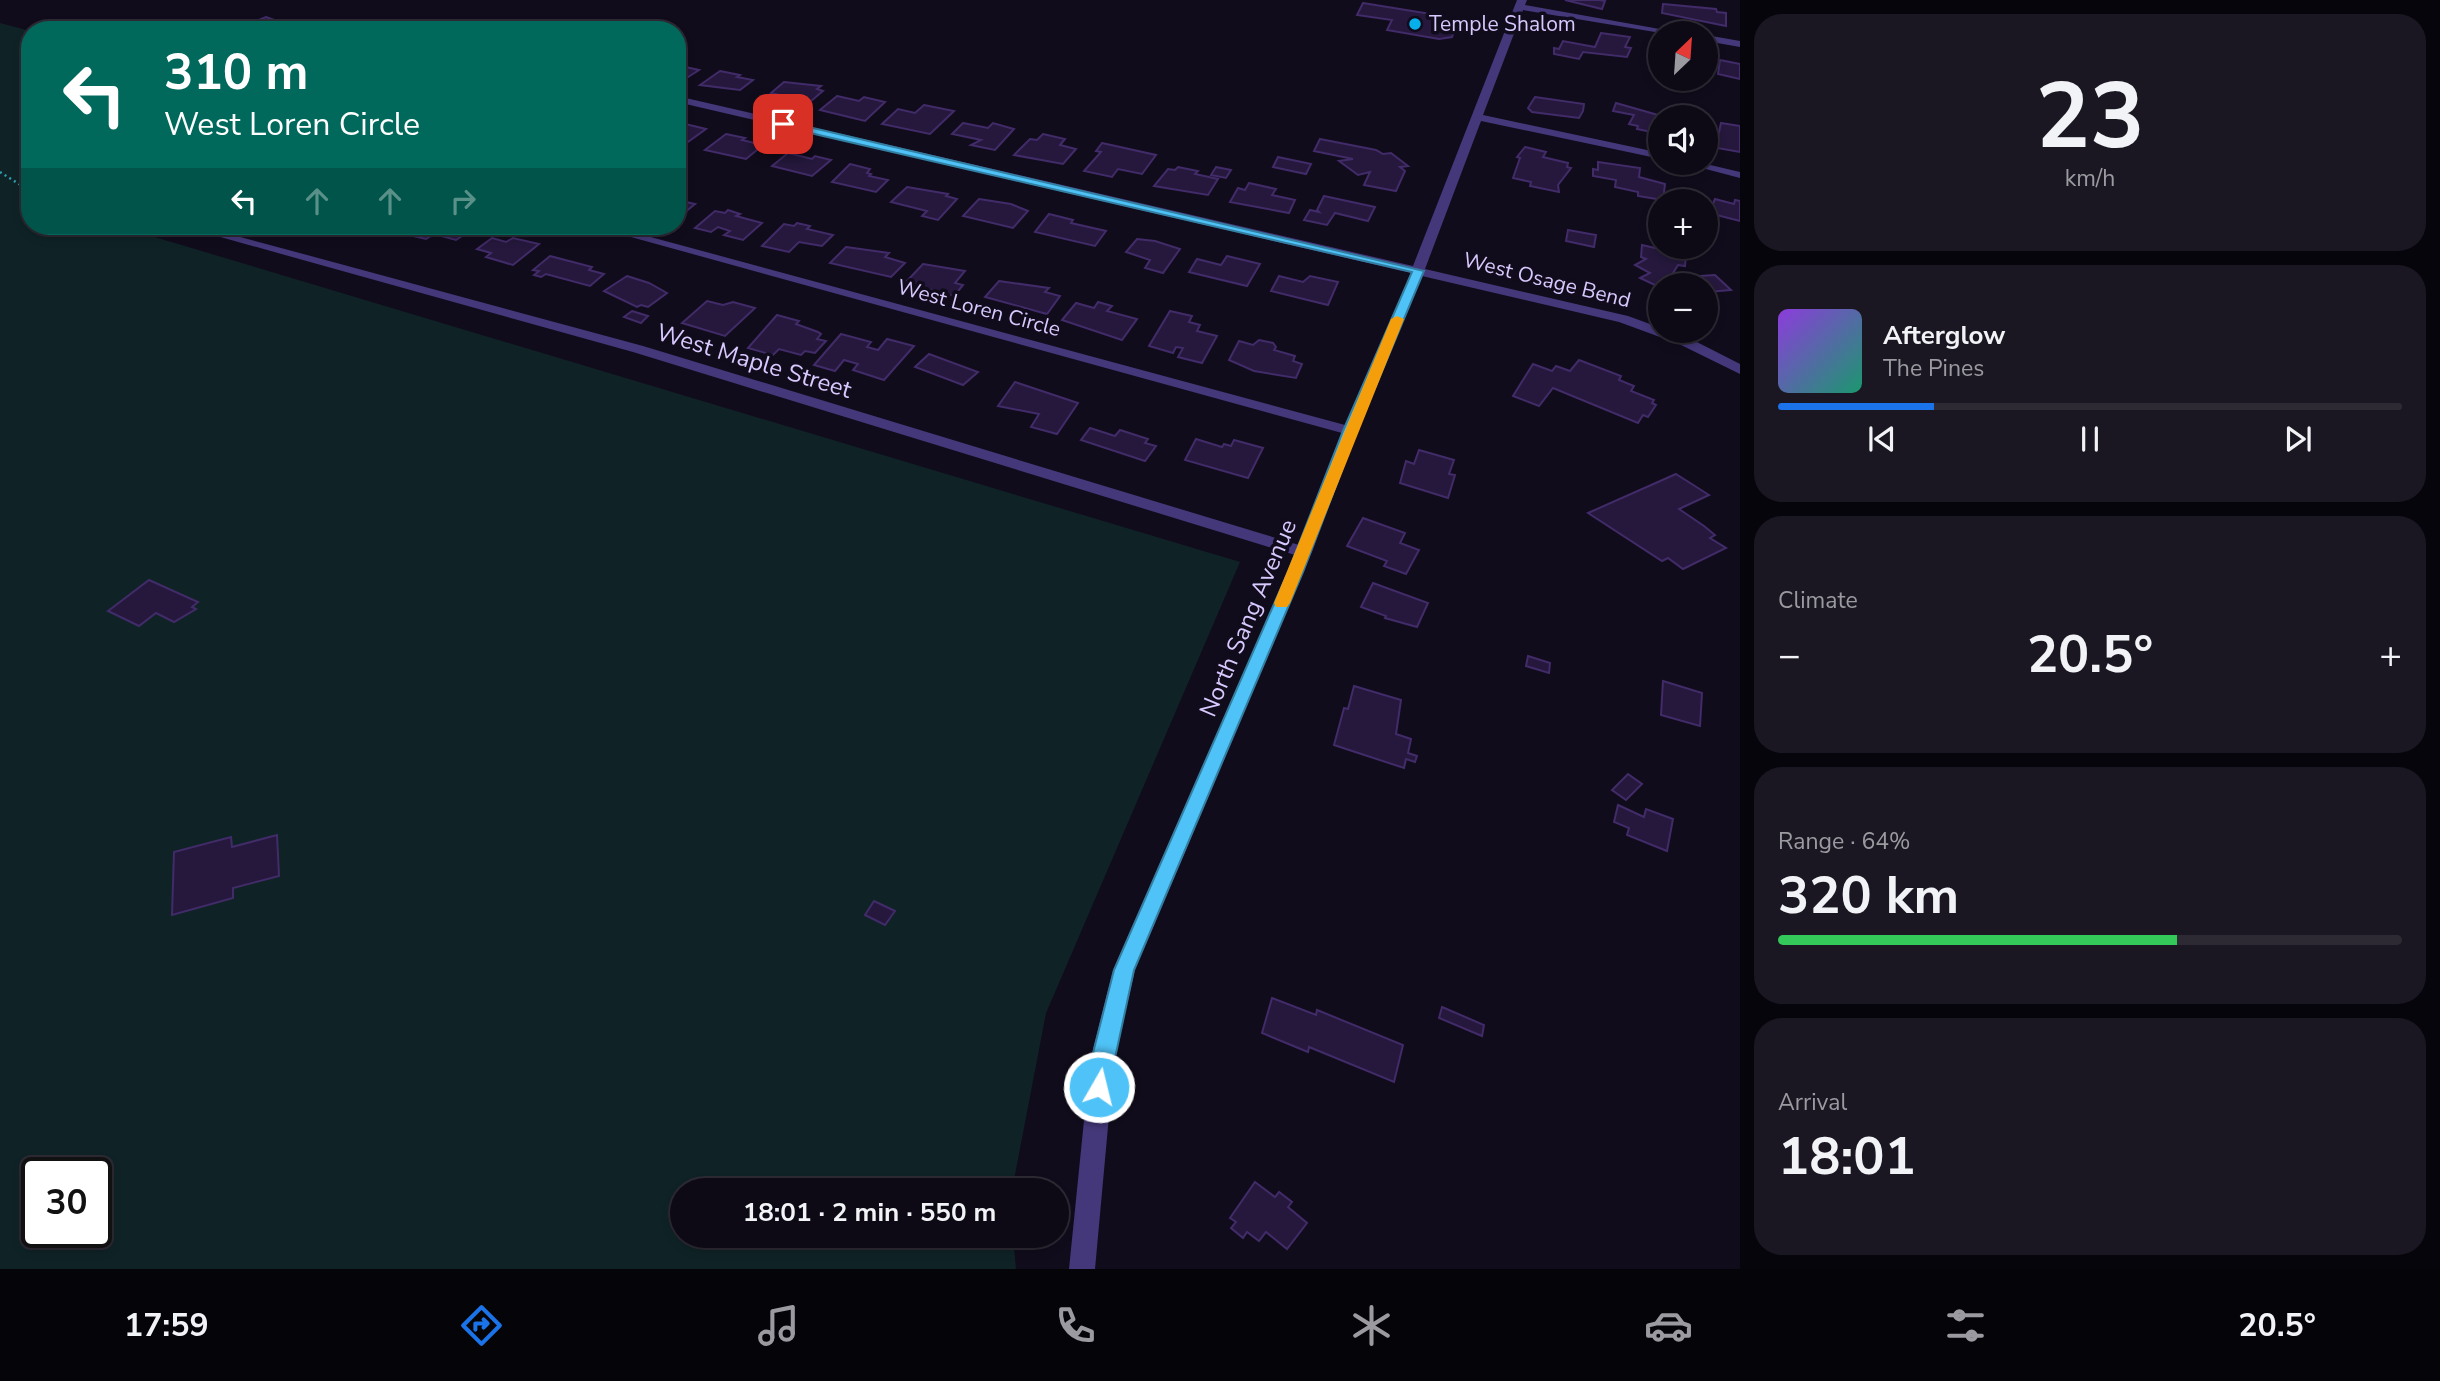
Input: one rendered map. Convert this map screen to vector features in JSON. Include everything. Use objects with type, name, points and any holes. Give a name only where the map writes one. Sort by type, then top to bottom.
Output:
[{"type":"street","points":[[1520,4],[1648,28]]},
{"type":"street","name":"North Sang Avenue","points":[[1082,1269],[1102,1061],[1124,970],[1304,552],[1350,431],[1418,271],[1520,4]]},
{"type":"street","points":[[1718,40],[1740,44]]},
{"type":"street","points":[[686,101],[1418,271]]},
{"type":"street","points":[[1477,117],[1648,153]]},
{"type":"street","points":[[1718,170],[1740,175]]},
{"type":"street","name":"West Maple Street","points":[[220,235],[638,349],[1304,552]]},
{"type":"street","name":"West Loren Circle","points":[[630,235],[1350,431]]},
{"type":"street","name":"West Osage Bend","points":[[1418,271],[1623,318],[1684,341],[1740,370]]},
{"type":"path","points":[[0,172],[14,176],[21,186]]},
{"type":"green space","points":[[0,23],[21,29],[21,235],[148,235],[1240,562],[1046,1013],[1014,1178],[670,1178],[670,1248],[1014,1248],[1016,1269],[0,1269]]},
{"type":"building","points":[[1565,0],[1600,0],[1605,1],[1602,9]]},
{"type":"building","name":"Temple Shalom","points":[[1363,3],[1443,16],[1438,27],[1454,31],[1452,37],[1439,39],[1387,30],[1392,20],[1357,15]]},
{"type":"building","points":[[1663,4],[1716,9],[1717,12],[1726,13],[1726,26],[1718,24],[1718,21],[1701,21],[1662,13]]},
{"type":"building","points":[[266,17],[277,21],[256,21]]},
{"type":"building","points":[[1601,33],[1630,37],[1625,47],[1631,48],[1627,57],[1583,52],[1579,59],[1554,54],[1554,48],[1559,49],[1563,41],[1595,47]]},
{"type":"building","points":[[1720,60],[1740,64],[1740,79],[1718,74]]},
{"type":"building","points":[[686,67],[699,70],[686,78]]},
{"type":"building","points":[[720,71],[753,80],[740,90],[700,85]]},
{"type":"building","points":[[784,82],[821,86],[817,89],[823,91],[804,107],[786,103],[788,97],[771,93]]},
{"type":"building","points":[[837,96],[859,101],[864,97],[885,102],[865,121],[820,110]]},
{"type":"building","points":[[1535,97],[1584,104],[1583,111],[1579,118],[1532,112],[1528,108]]},
{"type":"building","points":[[1616,103],[1648,112],[1648,131],[1629,124],[1634,115],[1613,111]]},
{"type":"building","points":[[924,105],[954,111],[930,134],[882,124],[898,109],[915,113]]},
{"type":"building","points":[[963,123],[988,128],[993,123],[1014,129],[995,150],[971,145],[981,140],[952,134]]},
{"type":"building","points":[[1721,123],[1740,126],[1740,152],[1718,148]]},
{"type":"building","points":[[686,124],[706,129],[686,143]]},
{"type":"building","points":[[726,134],[763,145],[746,159],[705,150]]},
{"type":"building","points":[[1043,134],[1065,139],[1060,145],[1076,149],[1063,164],[1014,155],[1030,139],[1037,140]]},
{"type":"building","points":[[1320,139],[1376,150],[1383,154],[1391,153],[1408,166],[1400,167],[1405,171],[1396,191],[1364,185],[1370,172],[1358,175],[1339,161],[1353,159],[1314,151]]},
{"type":"building","points":[[1102,143],[1156,155],[1142,174],[1118,169],[1112,177],[1084,171],[1101,152],[1096,151]]},
{"type":"building","points":[[1525,147],[1546,152],[1543,157],[1568,163],[1567,167],[1571,168],[1558,185],[1559,192],[1530,186],[1531,182],[1513,178],[1520,158],[1517,157]]},
{"type":"building","points":[[788,153],[831,160],[812,176],[772,166]]},
{"type":"building","points":[[1278,157],[1311,164],[1306,174],[1273,167]]},
{"type":"building","points":[[1598,162],[1640,168],[1639,177],[1665,184],[1664,189],[1648,189],[1648,198],[1638,196],[1638,192],[1615,187],[1616,180],[1593,176],[1593,169],[1598,170]]},
{"type":"building","points":[[850,164],[870,169],[867,173],[871,174],[869,176],[888,180],[876,192],[832,182]]},
{"type":"building","points":[[1178,167],[1218,179],[1208,195],[1154,186],[1168,169],[1175,170]]},
{"type":"building","points":[[1216,167],[1231,170],[1226,178],[1211,175]]},
{"type":"building","points":[[1249,183],[1276,189],[1272,195],[1295,200],[1289,213],[1230,202],[1238,188],[1245,190]]},
{"type":"building","points":[[907,187],[948,194],[946,196],[957,199],[938,220],[922,216],[927,211],[891,202]]},
{"type":"building","points":[[1324,196],[1375,207],[1368,221],[1335,213],[1327,225],[1304,220],[1310,210],[1319,212],[1317,210]]},
{"type":"building","points":[[979,199],[1011,204],[1028,211],[1013,228],[963,216]]},
{"type":"building","points":[[1718,200],[1734,204],[1735,200],[1740,201],[1740,221],[1718,215]]},
{"type":"building","points":[[686,202],[695,204],[686,211]]},
{"type":"building","points":[[728,210],[740,214],[736,216],[762,223],[743,240],[724,235],[730,231],[718,227],[711,232],[695,228],[715,211],[725,213]]},
{"type":"building","points":[[1049,214],[1073,220],[1071,223],[1106,231],[1095,246],[1035,232]]},
{"type":"building","points":[[797,223],[810,226],[807,229],[833,235],[822,246],[799,242],[789,252],[762,246],[784,224],[794,226]]},
{"type":"building","points":[[1568,230],[1596,235],[1594,247],[1566,241]]},
{"type":"building","points":[[414,235],[432,235],[426,239]]},
{"type":"building","points":[[438,235],[464,235],[456,240]]},
{"type":"building","points":[[492,238],[506,242],[513,238],[539,244],[513,265],[486,257],[491,253],[477,249]]},
{"type":"building","points":[[1137,239],[1155,241],[1180,249],[1163,273],[1145,268],[1150,260],[1126,252]]},
{"type":"building","points":[[1642,245],[1648,246],[1648,259],[1686,259],[1685,266],[1678,265],[1673,273],[1650,273],[1635,265],[1646,259],[1641,257]]},
{"type":"building","points":[[846,247],[889,253],[885,257],[905,263],[891,277],[830,263]]},
{"type":"building","points":[[550,256],[592,267],[589,270],[604,274],[590,286],[546,274],[541,277],[534,275],[539,271],[533,270]]},
{"type":"building","points":[[1227,256],[1260,264],[1247,286],[1189,272],[1197,259],[1221,265]]},
{"type":"building","points":[[923,264],[965,271],[955,283],[963,285],[954,296],[905,283]]},
{"type":"building","points":[[1648,274],[1648,282],[1640,278]]},
{"type":"building","points":[[627,276],[649,283],[667,293],[648,307],[637,307],[604,291]]},
{"type":"building","points":[[1279,276],[1303,282],[1310,276],[1338,282],[1328,305],[1271,291]]},
{"type":"building","points":[[1718,278],[1731,290],[1718,291]]},
{"type":"building","points":[[999,281],[1049,288],[1045,292],[1060,296],[1047,314],[985,297]]},
{"type":"building","points":[[707,301],[723,305],[733,302],[755,308],[725,336],[682,323]]},
{"type":"building","points":[[1098,302],[1112,306],[1107,311],[1137,319],[1122,340],[1062,320],[1076,303],[1094,308]]},
{"type":"building","points":[[632,311],[648,316],[641,323],[624,317]]},
{"type":"building","points":[[1170,311],[1192,316],[1189,322],[1200,325],[1197,331],[1217,336],[1202,363],[1178,357],[1183,348],[1176,347],[1173,353],[1149,346]]},
{"type":"building","points":[[777,315],[799,321],[796,324],[818,332],[821,334],[817,339],[826,341],[815,353],[805,351],[801,355],[779,349],[773,355],[748,348]]},
{"type":"building","points":[[841,334],[871,342],[867,347],[878,350],[887,339],[914,346],[884,380],[853,370],[858,364],[844,360],[835,371],[814,365]]},
{"type":"building","points":[[1259,340],[1273,343],[1276,347],[1274,350],[1295,356],[1293,361],[1302,364],[1296,378],[1254,371],[1229,360],[1239,341],[1253,345]]},
{"type":"building","points":[[929,354],[978,372],[963,385],[915,367]]},
{"type":"building","points":[[1579,360],[1621,376],[1619,380],[1634,386],[1631,391],[1654,400],[1652,403],[1656,405],[1648,417],[1643,415],[1638,423],[1553,388],[1539,406],[1513,396],[1533,364],[1552,371],[1556,366],[1570,371]]},
{"type":"building","points":[[1015,382],[1078,403],[1057,434],[1031,427],[1039,414],[998,406]]},
{"type":"building","points":[[1090,428],[1115,436],[1120,430],[1148,439],[1145,443],[1156,446],[1145,461],[1081,440]]},
{"type":"building","points":[[1196,439],[1222,447],[1224,444],[1231,446],[1234,440],[1263,448],[1248,478],[1185,460]]},
{"type":"building","points":[[1419,450],[1454,460],[1449,474],[1455,475],[1448,498],[1400,483],[1406,461],[1414,464]]},
{"type":"building","points":[[1676,474],[1709,495],[1679,509],[1715,535],[1710,538],[1726,548],[1683,569],[1668,558],[1662,561],[1588,513]]},
{"type":"building","points":[[1363,518],[1405,533],[1400,543],[1419,550],[1406,574],[1384,566],[1387,561],[1347,546]]},
{"type":"building","points":[[149,580],[198,602],[192,607],[196,609],[174,622],[156,613],[139,626],[108,611]]},
{"type":"building","points":[[1373,583],[1428,603],[1417,627],[1385,618],[1386,616],[1361,607]]},
{"type":"building","points":[[1528,656],[1550,663],[1549,673],[1526,666]]},
{"type":"building","points":[[1663,681],[1702,693],[1700,726],[1661,715]]},
{"type":"building","points":[[1354,686],[1401,700],[1396,734],[1411,739],[1408,753],[1417,756],[1415,762],[1406,759],[1404,768],[1334,745],[1344,708],[1348,709]]},
{"type":"building","points":[[1628,774],[1642,784],[1626,800],[1612,790]]},
{"type":"building","points":[[1618,805],[1644,817],[1646,809],[1673,819],[1667,851],[1627,835],[1629,828],[1614,822]]},
{"type":"building","points":[[277,835],[279,876],[233,888],[233,898],[172,915],[174,852],[231,837],[232,847]]},
{"type":"building","points":[[874,901],[895,911],[885,925],[865,915]]},
{"type":"building","points":[[1272,998],[1316,1015],[1317,1010],[1403,1045],[1394,1082],[1309,1047],[1308,1052],[1262,1033]]},
{"type":"building","points":[[1442,1007],[1484,1025],[1482,1036],[1439,1018]]},
{"type":"building","points":[[1255,1182],[1275,1197],[1279,1192],[1292,1202],[1288,1207],[1307,1223],[1287,1249],[1266,1232],[1259,1241],[1247,1232],[1243,1238],[1231,1228],[1236,1222],[1230,1218]]},
{"type":"slow traffic","points":[[1282,603],[1397,319]]},
{"type":"place","name":"Temple Shalom","points":[[1415,24]]},
{"type":"route","points":[[783,124],[1418,271],[1350,431],[1304,552],[1124,970],[1102,1061],[1099,1087]]}]
